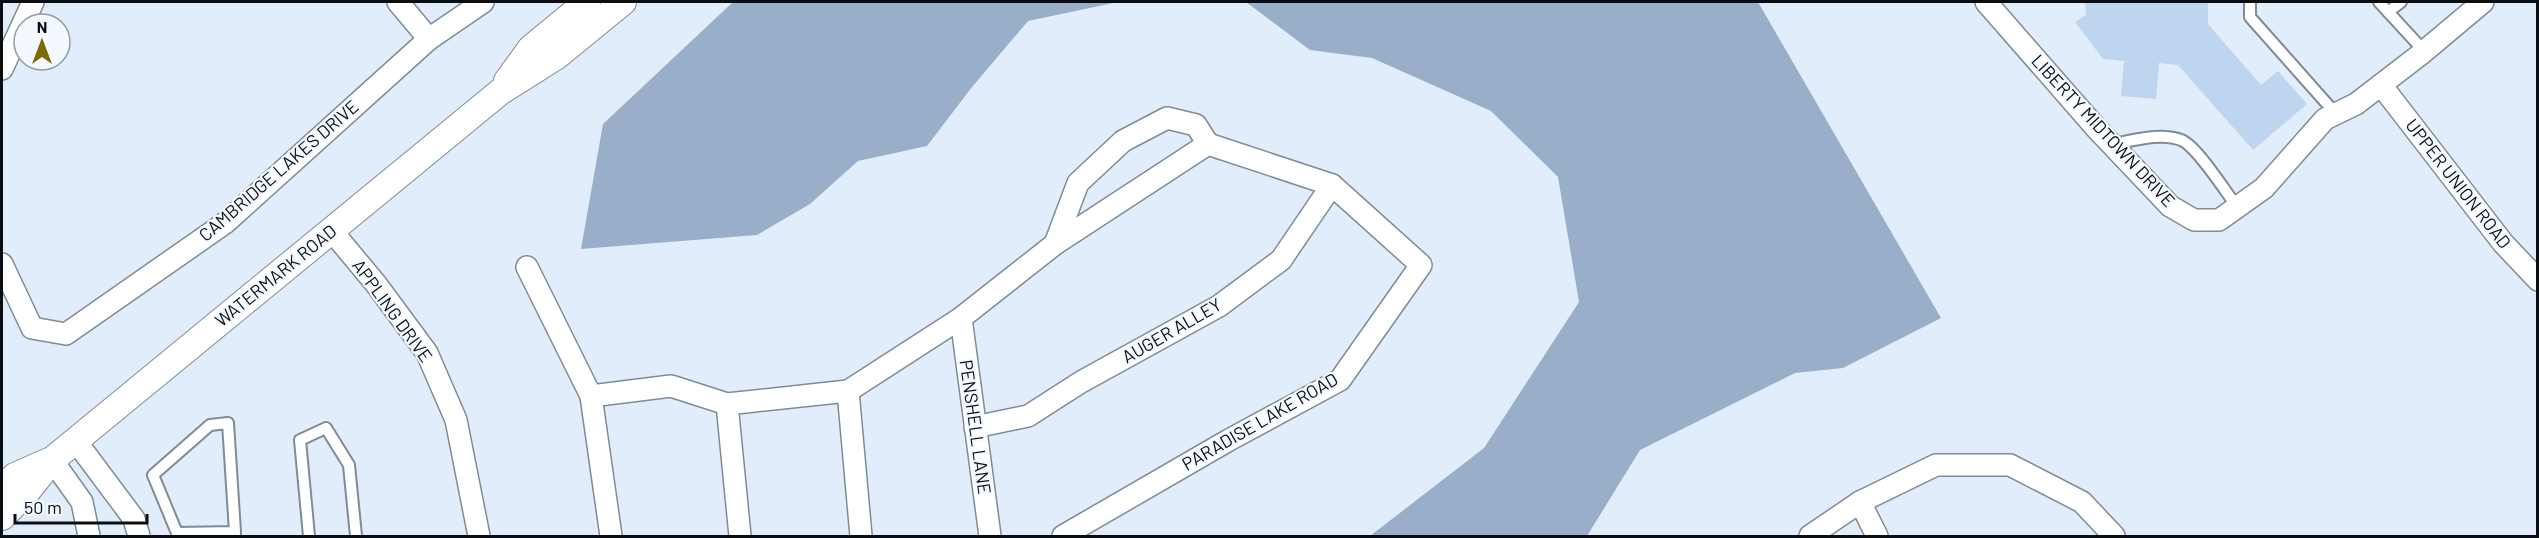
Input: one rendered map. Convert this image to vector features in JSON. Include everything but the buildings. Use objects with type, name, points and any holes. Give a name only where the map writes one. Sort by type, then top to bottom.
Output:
[{"type":"street","points":[[2,69],[33,2]]},
{"type":"street","points":[[398,2],[429,39]]},
{"type":"street","name":"CAMBRIDGE LAKES DRIVE","points":[[2,264],[32,328],[66,334],[225,223],[429,39],[483,2]]},
{"type":"street","name":"WATERMARK ROAD","points":[[500,92],[531,48],[587,2]]},
{"type":"street","name":"WATERMARK ROAD","points":[[2,517],[26,493],[52,459],[500,92],[557,56],[623,2]]},
{"type":"street","name":"LIBERTY MIDTOWN DRIVE","points":[[1986,2],[2111,144],[2170,206],[2194,220],[2220,220],[2264,188],[2325,119],[2356,104],[2425,52],[2483,2]]},
{"type":"street","name":"UPPER UNION ROAD","points":[[2381,85],[2503,243],[2538,280]]},
{"type":"street","name":"PARADISE LAKE ROAD","points":[[1055,244],[1078,183],[1123,141],[1167,118],[1196,125],[1208,144],[1332,185],[1421,265],[1340,380],[1229,440],[1063,537]]},
{"type":"street","points":[[591,396],[670,386],[727,404],[848,391],[961,318],[1055,244],[1208,144]]},
{"type":"street","name":"AUGER ALLEY","points":[[975,427],[1028,416],[1081,382],[1219,306],[1281,260],[1332,185]]},
{"type":"street","name":"APPLING DRIVE","points":[[331,230],[376,284],[427,353],[456,420],[479,537]]},
{"type":"street","points":[[527,267],[591,396],[611,537]]},
{"type":"street","name":"PENSHELL LANE","points":[[961,318],[990,537]]},
{"type":"street","points":[[848,391],[861,537]]},
{"type":"street","points":[[727,404],[740,537]]},
{"type":"street","points":[[75,440],[134,519],[139,537]]},
{"type":"street","points":[[52,459],[82,501],[89,537]]},
{"type":"street","name":"WATERMARK ROAD","points":[[2,488],[15,476],[52,459]]},
{"type":"street","points":[[1810,537],[1860,501],[1936,465],[2010,465],[2082,501],[2114,537]]},
{"type":"street","points":[[1860,501],[1877,537]]},
{"type":"lane","points":[[2250,2],[2250,18],[2336,114]]},
{"type":"lane","points":[[2379,2],[2425,52]]},
{"type":"lane","points":[[2388,12],[2401,2]]},
{"type":"lane","points":[[2111,144],[2155,137],[2181,139],[2192,147],[2237,207]]},
{"type":"lane","points":[[228,423],[235,534],[177,533],[153,475],[210,425],[228,423]]},
{"type":"lane","points":[[309,537],[300,440],[326,428],[349,465],[356,537]]},
{"type":"water","points":[[733,2],[1118,2],[1028,21],[972,87],[927,146],[858,161],[810,204],[757,235],[581,249],[603,124]]},
{"type":"water","points":[[1246,2],[1758,2],[1941,318],[1843,368],[1795,373],[1640,450],[1587,536],[1370,536],[1484,448],[1579,302],[1558,177],[1491,111],[1372,58],[1310,50]]}]
